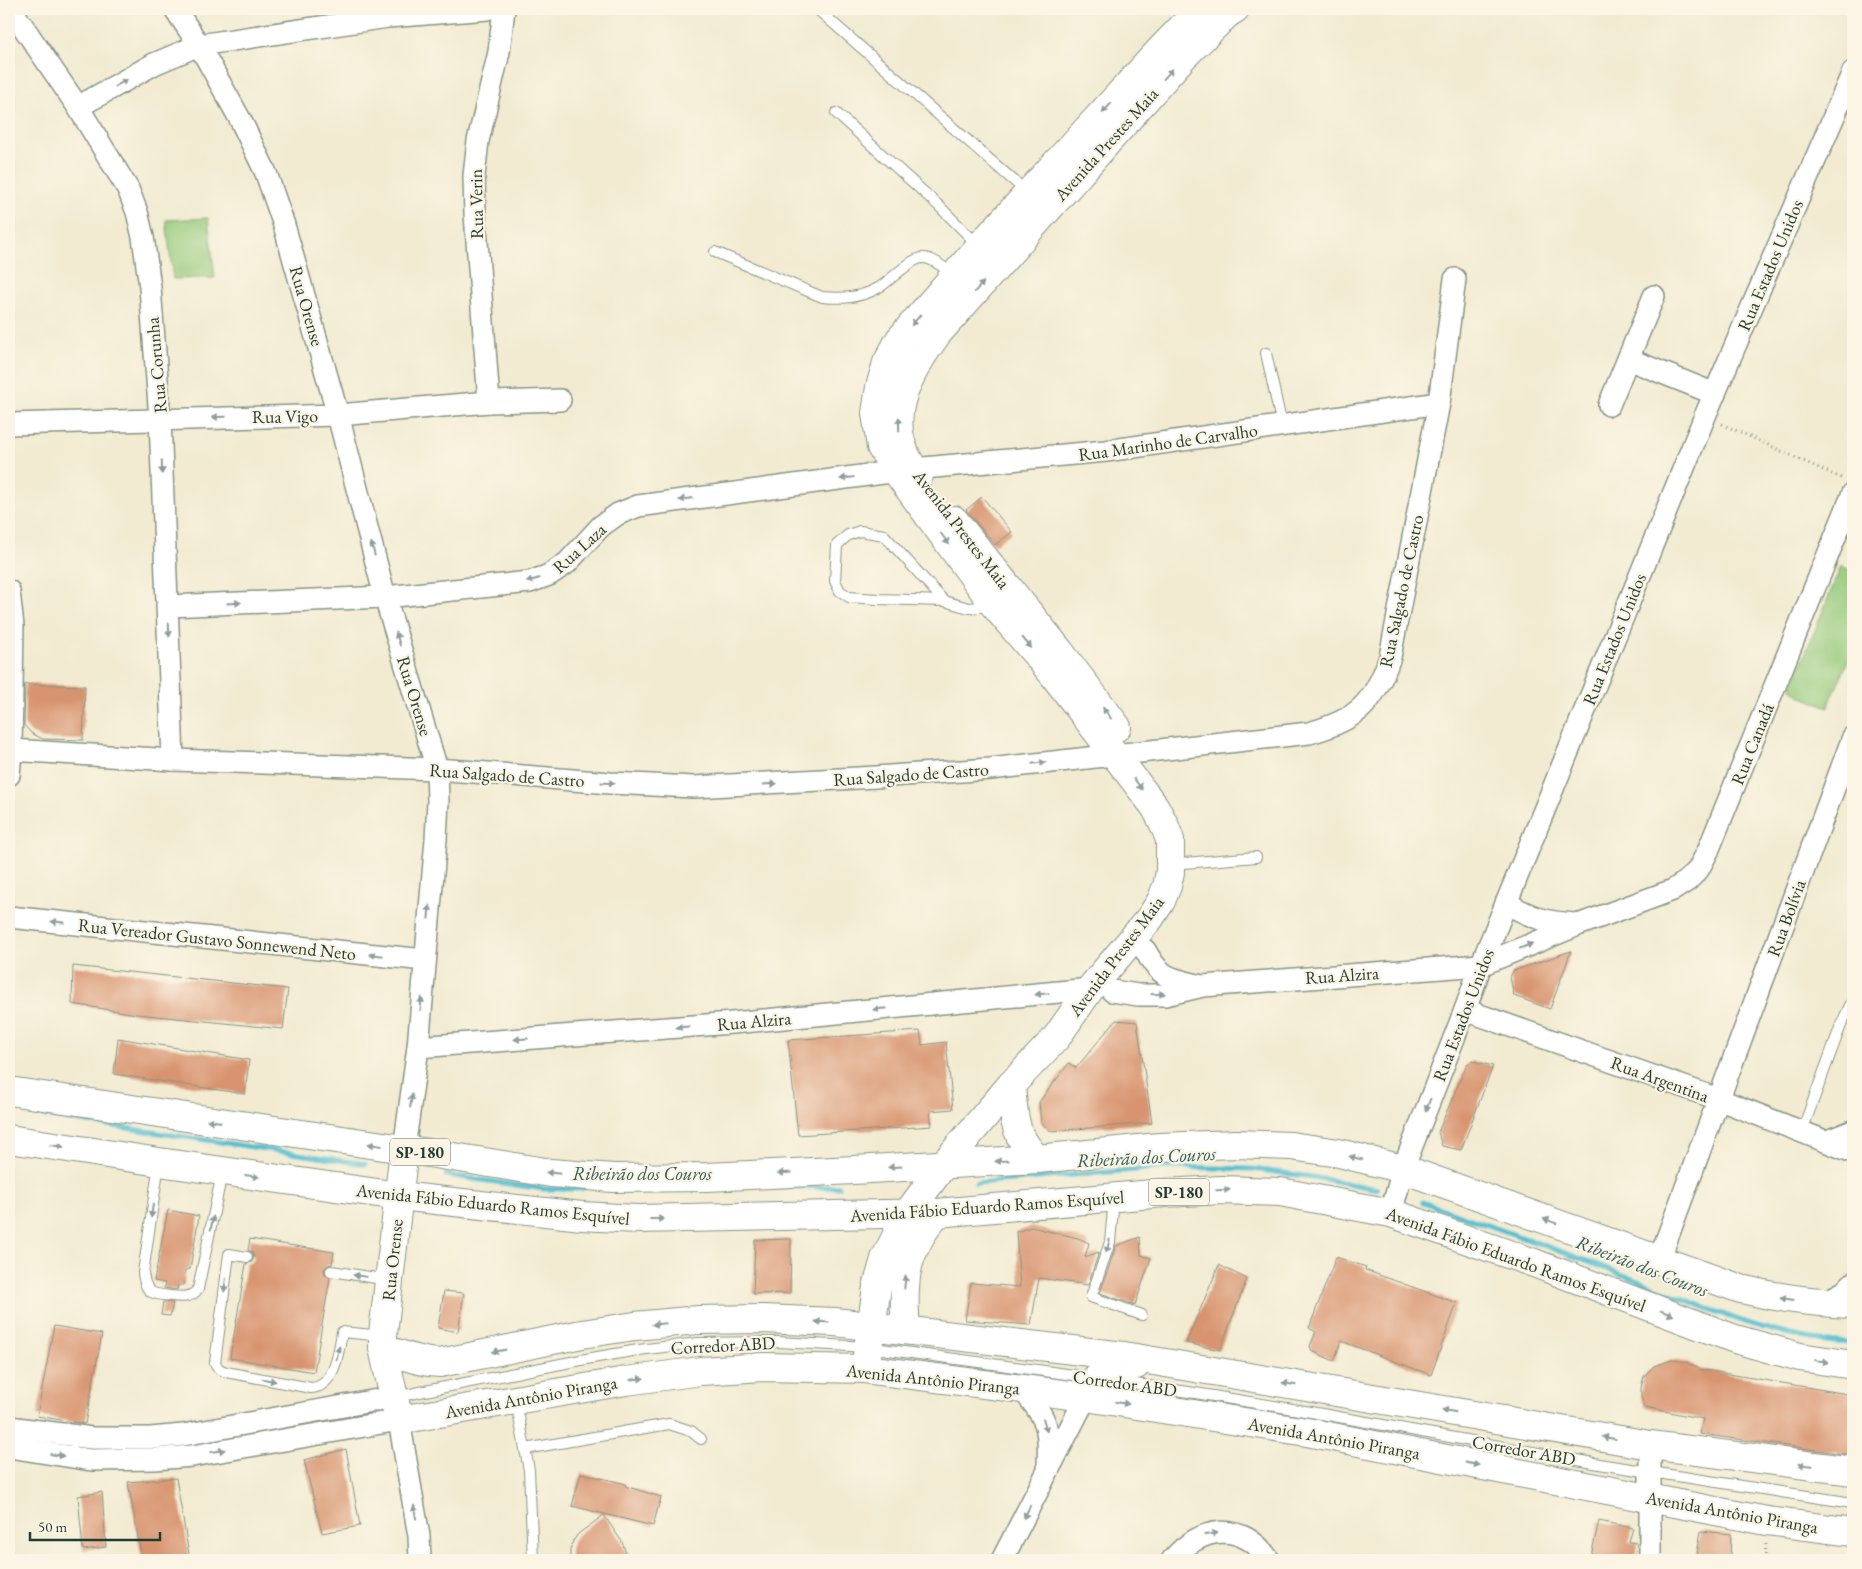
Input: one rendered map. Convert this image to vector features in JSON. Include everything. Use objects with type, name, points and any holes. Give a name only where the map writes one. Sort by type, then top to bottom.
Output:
[{"type":"main road","name":"Avenida Prestes Maia","points":[[867,1347],[877,1287],[885,1259],[907,1214],[944,1164],[1011,1085],[1056,1038],[1080,1027],[1104,982],[1161,901],[1167,886],[1189,847],[1186,829],[1178,810],[1158,779],[1125,753],[1061,653],[1003,599],[904,470],[881,447],[876,413],[880,387],[884,371],[900,339],[979,247],[1200,9]]},
{"type":"main road","name":"Avenida Prestes Maia","points":[[904,470],[899,414],[903,390],[923,353],[938,333],[1184,56],[1235,9]]},
{"type":"main road","name":"Avenida Prestes Maia","points":[[1104,982],[1145,950],[1170,921],[1182,901],[1180,864]]},
{"type":"main road","points":[[1011,1085],[1014,1121],[1020,1140],[1037,1159]]},
{"type":"main road","name":"SP-180","points":[[9,1091],[404,1149],[550,1173],[613,1178],[717,1176],[1037,1159],[1159,1147],[1235,1144],[1291,1146],[1338,1153],[1403,1169],[1741,1289],[1775,1298],[1853,1304]]},
{"type":"main road","name":"Avenida Fábio Eduardo Ramos Esquível","points":[[9,1139],[222,1172],[399,1196],[582,1216],[637,1219],[937,1213],[1222,1190],[1264,1190],[1391,1213],[1534,1263],[1735,1339],[1800,1357],[1853,1365]]},
{"type":"main road","name":"Rua Orense","points":[[396,1409],[383,1342],[404,1149]]},
{"type":"main road","points":[[944,1164],[944,1173],[953,1200],[965,1211]]},
{"type":"main road","points":[[906,1330],[904,1288],[907,1266],[914,1246],[923,1230],[937,1213]]},
{"type":"main road","name":"Avenida Antônio Piranga","points":[[383,1342],[410,1358],[440,1363],[582,1334],[635,1326],[689,1321],[763,1319],[1022,1389],[1091,1388],[1307,1432],[1651,1485],[1767,1521],[1853,1532]]},
{"type":"main road","name":"Avenida Antônio Piranga","points":[[396,1409],[516,1400],[626,1381],[701,1371],[763,1367],[867,1347],[906,1330],[1124,1356],[1650,1445],[1853,1472]]},
{"type":"main road","points":[[1091,1388],[1106,1369],[1120,1366],[1193,1367]]},
{"type":"street","name":"Rua Corunha","points":[[11,9],[78,107],[128,189],[137,212],[143,237],[150,287],[160,419],[173,760]]},
{"type":"street","name":"Rua Orense","points":[[175,9],[199,45],[241,121],[266,173],[284,224],[338,414],[385,597],[437,769],[438,811],[418,1047],[404,1149]]},
{"type":"street","points":[[78,107],[154,64],[199,45],[386,13],[488,9]]},
{"type":"street","name":"Rua Verin","points":[[489,402],[475,214],[474,176],[478,141],[499,52],[504,9]]},
{"type":"street","name":"Rua Estados Unidos","points":[[1391,1213],[1403,1169],[1506,903],[1705,416],[1853,72]]},
{"type":"street","name":"Rua Salgado de Castro","points":[[11,750],[173,760],[437,769],[610,783],[694,787],[981,769],[1309,733],[1332,727],[1350,718],[1368,702],[1382,681],[1390,658],[1439,403],[1455,279]]},
{"type":"street","points":[[1609,405],[1654,296]]},
{"type":"street","points":[[1628,359],[1715,394]]},
{"type":"street","name":"Rua Vigo","points":[[9,424],[338,414],[489,402],[560,400]]},
{"type":"street","name":"Rua Marinho de Carvalho","points":[[904,470],[1106,451],[1439,403]]},
{"type":"street","name":"Rua Laza","points":[[168,606],[385,597],[530,582],[549,575],[567,563],[601,526],[618,514],[638,506],[904,470]]},
{"type":"street","name":"Rua Canadá","points":[[1481,965],[1578,925],[1673,890],[1687,881],[1698,870],[1712,842],[1849,486]]},
{"type":"street","points":[[9,591],[13,626],[9,775]]},
{"type":"street","name":"Rua Bolívia","points":[[1659,1260],[1853,737]]},
{"type":"street","name":"Rua Canadá","points":[[1506,903],[1531,917],[1549,922],[1578,925]]},
{"type":"street","name":"Rua Vereador Gustavo Sonnewend Neto","points":[[9,917],[425,960]]},
{"type":"street","name":"Rua Alzira","points":[[1145,950],[1154,966],[1164,975],[1175,980],[1203,986]]},
{"type":"street","name":"Rua Alzira","points":[[418,1047],[732,1023],[1104,982],[1138,995],[1165,995],[1203,986],[1481,965]]},
{"type":"street","name":"Rua Argentina","points":[[1465,1010],[1718,1100],[1853,1152]]},
{"type":"street","points":[[1827,1141],[1853,1131]]},
{"type":"street","points":[[1823,1303],[1844,1292],[1853,1283]]},
{"type":"street","points":[[1002,1560],[1091,1388]]},
{"type":"street","points":[[1022,1389],[1040,1411],[1046,1423],[1049,1442],[1048,1468]]},
{"type":"street","points":[[396,1409],[419,1536],[420,1560]]},
{"type":"street","name":"Avenida Antônio Piranga","points":[[9,1427],[92,1438],[151,1438],[183,1436],[396,1409]]},
{"type":"street","name":"Avenida Antônio Piranga","points":[[9,1448],[91,1460],[155,1460],[192,1456],[396,1409]]},
{"type":"street","points":[[1650,1445],[1650,1560]]},
{"type":"street","points":[[1172,1560],[1199,1536],[1213,1532],[1231,1533],[1248,1538],[1262,1550],[1269,1560]]},
{"type":"lane","points":[[817,9],[1028,194]]},
{"type":"lane","points":[[836,113],[938,205],[979,247]]},
{"type":"lane","points":[[715,252],[822,297],[840,299],[856,298],[878,288],[915,260],[923,258],[934,261],[954,276]]},
{"type":"lane","points":[[1266,353],[1282,426]]},
{"type":"lane","points":[[944,601],[884,535],[860,531],[848,535],[838,546],[835,580],[840,591],[849,597],[944,601],[970,608],[1003,599]]},
{"type":"lane","points":[[1180,864],[1256,857]]},
{"type":"lane","points":[[1802,1131],[1841,1025],[1853,999]]},
{"type":"lane","points":[[159,1162],[143,1273],[146,1286],[152,1292],[158,1294],[185,1297],[195,1293],[198,1289],[222,1172]]},
{"type":"lane","points":[[1114,1198],[1110,1242],[1092,1297],[1142,1315]]},
{"type":"lane","points":[[247,1257],[229,1254],[215,1363],[219,1369],[226,1372],[316,1388],[321,1385],[336,1366],[342,1332],[383,1342]]},
{"type":"lane","points":[[331,1272],[390,1280]]},
{"type":"lane","name":"Corredor ABD","points":[[396,1409],[586,1359],[638,1350],[698,1343],[778,1342],[867,1347],[1091,1388]]},
{"type":"lane","points":[[516,1400],[529,1470],[533,1560]]},
{"type":"lane","points":[[525,1449],[668,1424],[691,1431],[701,1439]]},
{"type":"lane","points":[[1651,1485],[1853,1503]]},
{"type":"path","points":[[1705,416],[1849,486]]},
{"type":"green space","points":[[208,218],[215,278],[173,279],[166,220]]},
{"type":"green space","points":[[1841,566],[1853,571],[1853,649],[1828,707],[1802,697],[1791,689]]},
{"type":"building","points":[[982,497],[1012,532],[995,545],[966,510]]},
{"type":"building","points":[[25,684],[85,686],[83,740],[43,739],[31,733],[24,725]]},
{"type":"building","points":[[1571,951],[1550,1009],[1514,996],[1510,977],[1513,971]]},
{"type":"building","points":[[73,966],[288,989],[283,1029],[137,1014],[72,1004]]},
{"type":"building","points":[[1116,1020],[1137,1022],[1152,1123],[1051,1131],[1041,1123],[1039,1102],[1069,1063],[1076,1068]]},
{"type":"building","points":[[920,1031],[922,1045],[946,1042],[953,1109],[930,1111],[932,1126],[798,1135],[788,1040]]},
{"type":"building","points":[[118,1038],[249,1060],[245,1094],[114,1074]]},
{"type":"building","points":[[1473,1061],[1493,1066],[1461,1150],[1442,1146],[1438,1132],[1467,1064]]},
{"type":"building","points":[[168,1210],[199,1216],[190,1269],[185,1270],[184,1285],[178,1285],[177,1290],[164,1288],[165,1283],[154,1281]]},
{"type":"building","points":[[1031,1227],[1078,1238],[1089,1243],[1085,1257],[1099,1252],[1088,1285],[1039,1278],[1031,1325],[965,1320],[971,1283],[1020,1287],[1016,1232]]},
{"type":"building","points":[[1140,1237],[1141,1255],[1151,1258],[1135,1305],[1100,1293],[1116,1246]]},
{"type":"building","points":[[250,1239],[334,1252],[332,1264],[324,1269],[325,1274],[330,1278],[314,1372],[230,1358],[246,1264],[252,1262],[254,1258],[252,1252],[248,1250]]},
{"type":"building","points":[[791,1239],[790,1293],[753,1294],[755,1240]]},
{"type":"building","points":[[1336,1257],[1366,1267],[1365,1270],[1457,1303],[1431,1375],[1341,1341],[1334,1361],[1312,1351],[1310,1346],[1316,1332],[1309,1328]]},
{"type":"building","points":[[1219,1265],[1247,1279],[1220,1350],[1186,1343]]},
{"type":"building","points":[[444,1291],[464,1293],[458,1332],[438,1328]]},
{"type":"building","points":[[163,1302],[173,1303],[170,1316],[161,1315]]},
{"type":"building","points":[[54,1326],[102,1334],[85,1424],[37,1416]]},
{"type":"building","points":[[1672,1360],[1686,1362],[1699,1369],[1853,1395],[1853,1455],[1700,1434],[1703,1419],[1645,1407],[1641,1397],[1644,1376],[1654,1366]]},
{"type":"building","points":[[346,1449],[360,1526],[322,1533],[304,1460]]},
{"type":"building","points":[[581,1473],[626,1484],[625,1486],[661,1497],[653,1526],[572,1506]]},
{"type":"building","points":[[176,1478],[190,1560],[142,1560],[128,1482]]},
{"type":"building","points":[[102,1492],[106,1547],[83,1550],[78,1496]]},
{"type":"building","points":[[604,1515],[622,1542],[625,1550],[625,1560],[570,1560],[570,1550],[578,1534]]},
{"type":"building","points":[[1599,1521],[1633,1528],[1629,1542],[1637,1543],[1635,1560],[1590,1560]]},
{"type":"building","points":[[1701,1531],[1731,1534],[1730,1560],[1696,1560]]},
{"type":"waterway","points":[[40,1115],[365,1164]]},
{"type":"waterway","name":"Ribeirão dos Couros","points":[[976,1183],[1171,1167],[1253,1169],[1313,1177],[1377,1189]]},
{"type":"waterway","name":"Ribeirão dos Couros","points":[[446,1175],[544,1189],[582,1189]]},
{"type":"waterway","name":"Ribeirão dos Couros","points":[[773,1187],[839,1187]]},
{"type":"waterway","name":"Ribeirão dos Couros","points":[[1423,1202],[1576,1257],[1737,1319],[1794,1336],[1823,1341],[1853,1343]]}]
